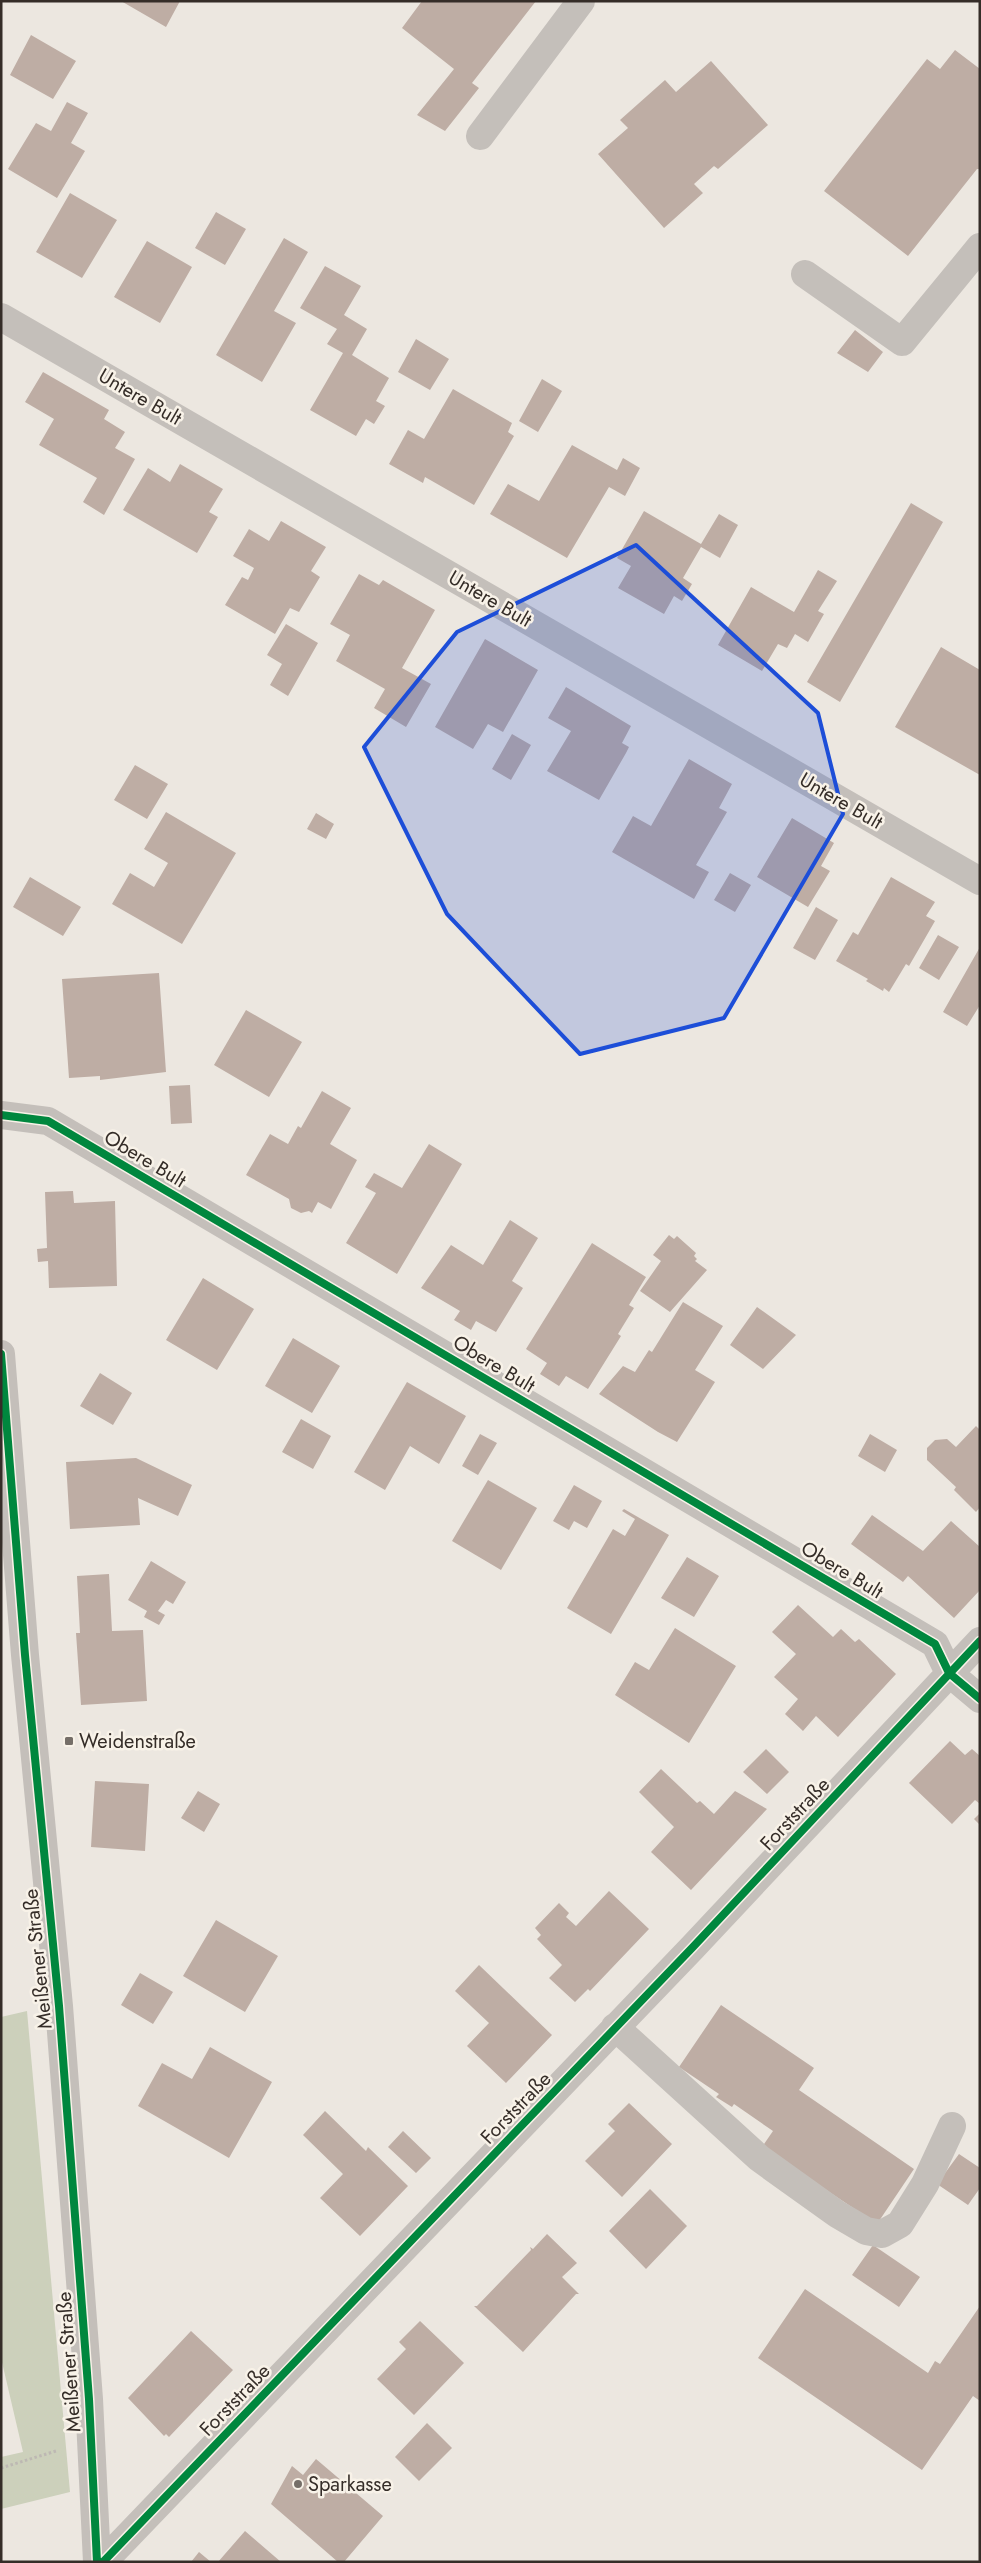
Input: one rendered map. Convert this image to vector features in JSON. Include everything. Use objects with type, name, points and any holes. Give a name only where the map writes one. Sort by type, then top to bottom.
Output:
[{"type":"street","points":[[480,136],[581,1]]},
{"type":"street","points":[[805,274],[902,342],[980,247]]},
{"type":"street","name":"Untere Bult","points":[[1,317],[980,881]]},
{"type":"street","name":"Obere Bult","points":[[1,1116],[48,1121],[100,1151],[935,1644],[949,1673]]},
{"type":"street","name":"Meißener Straße","points":[[1,1354],[13,1658],[60,2006],[97,2562]]},
{"type":"street","name":"Forststraße","points":[[103,2562],[616,2027],[980,1641]]},
{"type":"street","points":[[949,1673],[980,1699]]},
{"type":"street","points":[[616,2027],[759,2158],[837,2214],[866,2232],[882,2234],[900,2224],[925,2184],[952,2126]]},
{"type":"path","points":[[1,2468],[90,2441]]},
{"type":"highlighted area","points":[[636,545],[818,713],[843,814],[724,1018],[580,1054],[447,914],[364,747],[457,632]]},
{"type":"green space","points":[[27,2011],[70,2492],[1,2509],[1,2457],[23,2452],[1,2358],[1,2017]]},
{"type":"building","points":[[121,1],[180,1],[166,27]]},
{"type":"building","points":[[422,1],[536,1],[472,83],[479,88],[445,131],[417,115],[454,69],[402,28]]},
{"type":"building","points":[[31,35],[76,61],[53,99],[10,75]]},
{"type":"building","points":[[955,50],[980,69],[980,169],[977,169],[908,256],[824,191],[927,59],[940,69]]},
{"type":"building","points":[[711,61],[768,125],[718,169],[714,166],[694,184],[703,193],[664,228],[598,154],[628,128],[620,120],[665,80],[676,92]]},
{"type":"building","points":[[67,102],[88,113],[71,143],[85,151],[57,198],[8,169],[36,123],[51,131]]},
{"type":"building","points":[[70,193],[117,220],[82,278],[36,252]]},
{"type":"building","points":[[216,212],[246,229],[225,265],[195,248]]},
{"type":"building","points":[[284,238],[308,252],[274,311],[296,323],[262,382],[216,355]]},
{"type":"building","points":[[147,241],[192,267],[160,323],[114,297]]},
{"type":"building","points":[[325,266],[361,286],[344,315],[367,329],[352,355],[389,378],[376,401],[385,406],[374,424],[366,419],[356,436],[310,410],[343,353],[327,344],[337,329],[300,308]]},
{"type":"building","points":[[855,330],[883,352],[868,372],[837,353]]},
{"type":"building","points":[[416,339],[449,359],[430,390],[398,372]]},
{"type":"building","points":[[43,372],[109,410],[104,419],[125,432],[115,448],[135,459],[104,515],[83,502],[97,478],[39,445],[54,419],[25,402]]},
{"type":"building","points":[[542,379],[562,391],[538,432],[519,421]]},
{"type":"building","points":[[453,389],[512,423],[508,432],[514,436],[474,505],[425,477],[423,483],[389,464],[408,430],[424,439]]},
{"type":"building","points":[[572,445],[617,470],[623,458],[640,468],[625,496],[609,487],[567,558],[490,514],[508,484],[539,501]]},
{"type":"building","points":[[180,464],[223,489],[209,512],[218,517],[197,553],[123,510],[148,468],[170,482]]},
{"type":"building","points":[[911,503],[943,522],[840,702],[807,682]]},
{"type":"building","points":[[644,511],[701,544],[719,514],[738,525],[720,558],[701,547],[683,578],[692,584],[682,601],[674,596],[664,614],[618,588],[631,566],[617,558]]},
{"type":"building","points":[[281,521],[326,547],[311,571],[320,577],[299,612],[290,608],[275,634],[225,605],[242,577],[248,580],[254,568],[233,556],[249,529],[269,541]]},
{"type":"building","points":[[818,570],[837,581],[818,611],[824,614],[808,642],[795,634],[787,648],[778,644],[762,671],[718,645],[751,587],[794,612]]},
{"type":"building","points":[[359,574],[379,585],[383,580],[435,610],[402,668],[431,684],[406,727],[374,708],[385,689],[336,661],[350,635],[330,624]]},
{"type":"building","points":[[286,624],[318,643],[288,696],[270,685],[282,664],[267,655]]},
{"type":"building","points":[[485,639],[538,670],[503,732],[488,724],[473,749],[435,727]]},
{"type":"building","points":[[941,647],[980,670],[980,775],[895,727]]},
{"type":"building","points":[[566,687],[631,726],[622,743],[629,747],[599,800],[547,771],[571,731],[548,718]]},
{"type":"building","points":[[512,734],[531,745],[511,780],[492,769]]},
{"type":"building","points":[[689,759],[732,784],[719,808],[727,812],[696,865],[709,872],[694,899],[612,852],[633,816],[651,826]]},
{"type":"building","points":[[135,765],[168,784],[147,819],[114,800]]},
{"type":"building","points":[[166,812],[236,853],[182,944],[112,904],[130,873],[154,887],[168,863],[144,849]]},
{"type":"building","points":[[316,813],[334,824],[326,839],[307,829]]},
{"type":"building","points":[[792,818],[834,843],[821,866],[830,871],[808,907],[757,877]]},
{"type":"building","points":[[730,873],[751,885],[735,912],[714,900]]},
{"type":"building","points":[[30,877],[81,907],[63,936],[13,907]]},
{"type":"building","points":[[891,877],[935,902],[926,916],[935,921],[909,966],[906,964],[889,992],[884,988],[883,991],[866,981],[868,979],[836,961],[853,932],[858,935]]},
{"type":"building","points":[[816,907],[838,920],[815,960],[793,948]]},
{"type":"building","points":[[938,935],[959,947],[939,980],[919,968]]},
{"type":"building","points":[[980,947],[980,1005],[967,1026],[943,1012]]},
{"type":"building","points":[[159,973],[166,1072],[100,1080],[100,1076],[69,1078],[62,979]]},
{"type":"building","points":[[246,1010],[302,1042],[269,1097],[214,1065]]},
{"type":"building","points":[[190,1085],[192,1123],[171,1124],[169,1086]]},
{"type":"building","points":[[322,1091],[351,1108],[330,1144],[357,1160],[331,1209],[318,1202],[312,1213],[309,1211],[301,1213],[291,1208],[289,1199],[246,1175],[270,1134],[288,1144],[298,1126],[301,1128]]},
{"type":"building","points":[[429,1144],[462,1164],[397,1274],[346,1243],[376,1193],[365,1187],[374,1173],[402,1188]]},
{"type":"building","points":[[73,1191],[74,1203],[115,1201],[117,1286],[49,1288],[48,1261],[38,1262],[37,1249],[47,1248],[45,1192]]},
{"type":"building","points":[[510,1220],[538,1238],[512,1281],[523,1288],[496,1332],[476,1321],[471,1330],[454,1320],[460,1311],[421,1288],[451,1245],[483,1265]]},
{"type":"building","points":[[669,1235],[674,1239],[677,1236],[696,1253],[694,1256],[697,1259],[695,1261],[707,1270],[670,1312],[640,1291],[661,1261],[653,1255]]},
{"type":"building","points":[[592,1243],[646,1277],[629,1305],[634,1308],[618,1334],[621,1336],[588,1389],[566,1376],[559,1386],[540,1374],[547,1363],[526,1349]]},
{"type":"building","points":[[203,1278],[254,1309],[217,1370],[166,1340]]},
{"type":"building","points":[[683,1302],[723,1326],[695,1370],[715,1382],[677,1442],[599,1394],[623,1366],[635,1372],[649,1350],[652,1352]]},
{"type":"building","points":[[757,1307],[796,1335],[763,1369],[730,1345]]},
{"type":"building","points":[[293,1338],[340,1366],[312,1413],[265,1386]]},
{"type":"building","points":[[100,1373],[132,1393],[113,1425],[80,1406]]},
{"type":"building","points":[[407,1382],[466,1416],[439,1464],[410,1446],[385,1490],[354,1472]]},
{"type":"building","points":[[301,1419],[331,1436],[313,1469],[282,1452]]},
{"type":"building","points":[[976,1426],[980,1430],[980,1507],[976,1512],[954,1490],[956,1487],[927,1460],[927,1448],[935,1440],[947,1439],[956,1447]]},
{"type":"building","points":[[480,1434],[497,1443],[478,1475],[462,1466]]},
{"type":"building","points":[[870,1434],[897,1450],[885,1472],[858,1456]]},
{"type":"building","points":[[136,1458],[192,1485],[178,1516],[138,1498],[140,1525],[70,1529],[66,1462]]},
{"type":"building","points":[[488,1480],[537,1508],[501,1570],[452,1541]]},
{"type":"building","points":[[574,1485],[602,1501],[587,1528],[574,1521],[569,1530],[553,1521]]},
{"type":"building","points":[[624,1509],[669,1535],[611,1634],[567,1608],[613,1529],[625,1536],[635,1519],[622,1511]]},
{"type":"building","points":[[872,1515],[923,1551],[951,1521],[980,1547],[980,1590],[954,1618],[908,1576],[903,1582],[851,1544]]},
{"type":"building","points":[[687,1557],[719,1576],[694,1617],[661,1598]]},
{"type":"building","points":[[151,1561],[186,1582],[173,1604],[166,1600],[158,1611],[165,1615],[159,1625],[144,1617],[147,1611],[128,1600]]},
{"type":"building","points":[[109,1574],[112,1631],[143,1630],[147,1701],[81,1705],[76,1633],[80,1633],[77,1576]]},
{"type":"building","points":[[798,1605],[833,1637],[841,1629],[855,1642],[859,1639],[896,1674],[838,1737],[816,1716],[803,1731],[785,1714],[798,1699],[774,1677],[796,1654],[772,1632]]},
{"type":"building","points":[[675,1628],[736,1666],[689,1743],[615,1695],[635,1662],[649,1670]]},
{"type":"building","points":[[950,1741],[965,1755],[972,1749],[980,1756],[980,1804],[975,1800],[952,1824],[909,1783]]},
{"type":"building","points":[[766,1749],[789,1772],[767,1794],[743,1772]]},
{"type":"building","points":[[661,1769],[697,1803],[700,1801],[714,1814],[735,1791],[767,1809],[691,1890],[651,1852],[674,1827],[639,1792]]},
{"type":"building","points":[[95,1781],[149,1784],[145,1851],[91,1847]]},
{"type":"building","points":[[198,1791],[220,1804],[204,1832],[181,1818]]},
{"type":"building","points":[[980,1813],[980,1825],[974,1819]]},
{"type":"building","points":[[609,1891],[649,1929],[590,1991],[588,1989],[575,2002],[549,1978],[562,1965],[537,1939],[541,1935],[535,1928],[559,1903],[569,1913],[566,1917],[576,1926]]},
{"type":"building","points":[[216,1920],[278,1956],[245,2012],[183,1976]]},
{"type":"building","points":[[479,1965],[552,2035],[506,2083],[467,2046],[489,2023],[455,1991]]},
{"type":"building","points":[[140,1973],[173,1992],[153,2024],[121,2005]]},
{"type":"building","points":[[721,2005],[814,2068],[799,2090],[914,2169],[877,2224],[762,2147],[773,2131],[734,2104],[732,2107],[716,2097],[719,2094],[679,2067]]},
{"type":"building","points":[[210,2047],[272,2082],[229,2158],[138,2106],[162,2063],[192,2079]]},
{"type":"building","points":[[629,2103],[672,2144],[622,2197],[585,2161],[615,2131],[608,2124]]},
{"type":"building","points":[[325,2111],[366,2151],[368,2147],[408,2186],[360,2236],[320,2198],[343,2174],[303,2135]]},
{"type":"building","points":[[403,2131],[431,2158],[416,2173],[388,2147]]},
{"type":"building","points":[[959,2154],[980,2168],[980,2188],[968,2205],[937,2184]]},
{"type":"building","points":[[650,2189],[687,2226],[646,2269],[609,2231]]},
{"type":"building","points":[[547,2234],[577,2263],[562,2277],[579,2294],[576,2294],[523,2352],[474,2306],[477,2306],[531,2250],[530,2247],[533,2249]]},
{"type":"building","points":[[873,2245],[920,2277],[899,2307],[852,2275]]},
{"type":"building","points":[[805,2289],[928,2373],[935,2361],[940,2364],[980,2306],[980,2401],[973,2396],[922,2470],[758,2358]]},
{"type":"building","points":[[420,2321],[464,2363],[414,2415],[377,2379],[406,2349],[399,2342]]},
{"type":"building","points":[[191,2331],[233,2370],[169,2437],[166,2434],[164,2436],[128,2398]]},
{"type":"building","points":[[427,2423],[452,2448],[419,2481],[395,2457]]},
{"type":"building","points":[[316,2459],[383,2516],[344,2562],[338,2562],[271,2504],[292,2466],[303,2475]]},
{"type":"building","points":[[245,2531],[281,2562],[218,2562]]},
{"type":"building","points":[[199,2552],[211,2562],[191,2562]]},
{"type":"cycle path","points":[[1,1115],[48,1121],[935,1644],[949,1673],[980,1699]]},
{"type":"cycle path","points":[[1,1354],[25,1655],[59,2006],[89,2399],[97,2562]]},
{"type":"cycle path","points":[[103,2562],[692,1948],[980,1641]]},
{"type":"place","name":"Weidenstraße","points":[[69,1741]]},
{"type":"place","name":"Sparkasse","points":[[298,2484]]}]
